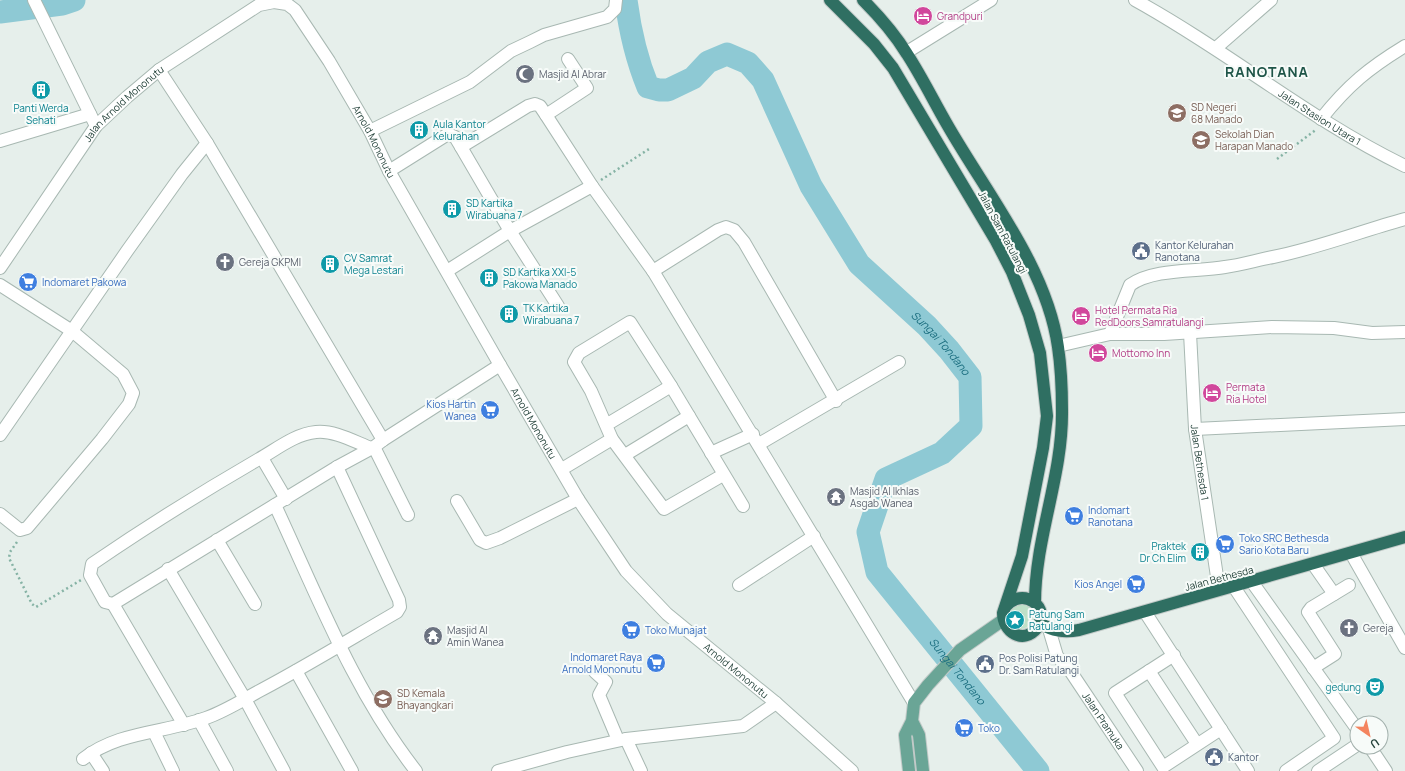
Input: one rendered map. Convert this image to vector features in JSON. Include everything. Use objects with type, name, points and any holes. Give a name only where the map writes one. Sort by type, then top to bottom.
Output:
[{"type":"highway","name":"Jalan Sam Ratulangi","points":[[830,0],[874,44],[893,68],[996,241],[1012,272],[1033,328],[1040,354],[1047,416],[1035,497],[1022,556],[1005,607]]},
{"type":"highway","points":[[863,0],[907,52],[948,126],[1030,262],[1049,310],[1058,346],[1062,409],[1060,456],[1038,560],[1035,579],[1035,603]]},
{"type":"highway","name":"Jalan Bethesda","points":[[1044,626],[1068,632],[1079,630],[1252,582],[1405,537]]},
{"type":"highway","points":[[1020,598],[1031,600],[1035,603],[1040,612],[1044,626],[1032,632],[1020,635],[1009,631],[1003,620],[1005,607],[1010,602],[1020,598]]},
{"type":"main road","points":[[923,771],[919,735],[912,721],[914,703],[960,650],[1003,620]]},
{"type":"main road","points":[[909,771],[905,735],[907,727],[912,721]]},
{"type":"street","points":[[34,0],[96,126]]},
{"type":"street","points":[[370,131],[470,82],[511,51],[544,35],[607,17],[614,9],[616,0]]},
{"type":"street","points":[[907,52],[991,0]]},
{"type":"street","name":"Jalan Stasion Utara 1","points":[[1135,0],[1216,48],[1324,120],[1405,166]]},
{"type":"street","points":[[1216,48],[1271,0]]},
{"type":"street","name":"Jalan Arnold Mononutu","points":[[0,268],[96,126],[127,97],[159,70],[246,12],[259,5],[275,1],[287,4],[295,10]]},
{"type":"street","name":"Arnold Mononutu","points":[[295,10],[329,61],[370,131],[389,171],[578,499],[626,571],[667,614],[776,703],[852,771]]},
{"type":"street","points":[[1324,120],[1350,85],[1373,65],[1405,46]]},
{"type":"street","points":[[546,115],[587,88],[568,59]]},
{"type":"street","points":[[159,70],[207,143],[376,445],[408,515]]},
{"type":"street","points":[[461,147],[528,106],[535,104],[540,106],[592,186],[653,271],[756,439],[914,703]]},
{"type":"street","points":[[0,141],[90,114]]},
{"type":"street","points":[[389,171],[448,134],[455,137],[510,231],[558,306]]},
{"type":"street","points":[[0,435],[177,180],[207,143]]},
{"type":"street","points":[[447,271],[510,231],[592,186]]},
{"type":"street","points":[[1110,334],[1130,285],[1136,281],[1166,273],[1225,267],[1274,257],[1319,246],[1372,228],[1405,220]]},
{"type":"street","points":[[653,271],[718,230],[726,227],[734,230],[744,242],[836,401]]},
{"type":"street","points":[[0,284],[72,332],[123,374],[133,393],[132,398],[102,439],[24,529],[15,527],[0,514]]},
{"type":"street","points":[[723,475],[664,509],[612,439],[591,391],[574,362],[579,353],[630,322],[671,386],[723,475],[743,506]]},
{"type":"street","points":[[1058,346],[1110,334],[1190,333],[1272,327],[1334,328],[1372,333],[1405,332]]},
{"type":"street","name":"Jalan Bethesda 1","points":[[1190,333],[1195,429],[1219,590]]},
{"type":"street","points":[[711,453],[756,439],[836,401],[899,362]]},
{"type":"street","points":[[113,604],[168,569],[376,445],[500,365]]},
{"type":"street","points":[[606,425],[671,386]]},
{"type":"street","points":[[625,455],[689,416]]},
{"type":"street","points":[[1195,429],[1405,419]]},
{"type":"street","points":[[184,725],[113,604],[105,602],[90,575],[92,564],[138,532],[209,488],[300,436],[317,431],[376,445]]},
{"type":"street","points":[[562,469],[612,439]]},
{"type":"street","points":[[262,458],[286,498]]},
{"type":"street","points":[[103,771],[87,756],[104,745],[124,738],[184,725],[199,720],[244,699],[296,671],[397,612],[400,607],[399,600],[337,467]]},
{"type":"street","points":[[457,501],[480,540],[486,543],[500,538],[578,499]]},
{"type":"street","points":[[275,505],[340,645],[380,720],[416,771]]},
{"type":"street","points":[[739,584],[814,536]]},
{"type":"street","points":[[217,540],[255,604]]},
{"type":"street","points":[[1351,553],[1405,648]]},
{"type":"street","points":[[1313,564],[1334,594]]},
{"type":"street","points":[[168,569],[244,699],[279,770]]},
{"type":"street","points":[[1252,582],[1349,718]]},
{"type":"street","points":[[1313,668],[1335,654],[1308,612],[1311,608],[1349,585]]},
{"type":"street","points":[[1234,587],[1334,738],[1286,771]]},
{"type":"street","points":[[1146,612],[1248,771]]},
{"type":"street","name":"Jalan Pramuka","points":[[1044,626],[1056,656],[1071,672],[1137,771]]},
{"type":"street","points":[[1174,655],[1115,693],[1132,720],[1163,767],[1221,729]]},
{"type":"street","points":[[296,671],[352,771]]},
{"type":"street","points":[[1150,671],[1197,744]]},
{"type":"street","points":[[595,672],[606,682],[599,695],[622,739],[642,771]]},
{"type":"street","points":[[498,771],[622,739],[743,726],[776,703]]},
{"type":"street","points":[[199,720],[227,771]]},
{"type":"street","points":[[154,732],[173,771]]},
{"type":"street","points":[[1318,771],[1349,750]]},
{"type":"street","points":[[1375,755],[1386,771]]},
{"type":"path","points":[[1278,159],[1324,120]]},
{"type":"path","points":[[592,186],[649,149]]},
{"type":"path","points":[[24,529],[10,552],[9,558],[32,604],[36,607],[90,575]]},
{"type":"green space","points":[[1020,603],[1029,607],[1033,616],[1029,625],[1020,629],[1011,625],[1007,616],[1011,607]]},
{"type":"waterway","name":"Sungai Tondano","points":[[0,12],[62,4],[74,0]]},
{"type":"waterway","name":"Sungai Tondano","points":[[626,0],[634,44],[648,87],[659,90],[668,90],[693,78],[708,62],[727,54],[748,63],[763,80],[811,186],[859,264],[927,326],[949,350],[970,377],[971,426],[942,453],[886,479],[868,532],[877,572],[1038,771]]},
{"type":"place","name":"Grandpuri","points":[[923,16]]},
{"type":"place","name":"Masjid Al Abrar","points":[[525,74]]},
{"type":"place","name":"Panti Werda Sehati","points":[[41,90]]},
{"type":"place","name":"SD Negeri 68 Manado","points":[[1177,113]]},
{"type":"place","name":"Aula Kantor Kelurahan","points":[[419,130]]},
{"type":"place","name":"Sekolah Dian Harapan Manado","points":[[1201,140]]},
{"type":"place","name":"SD Kartika Wirabuana 7","points":[[452,209]]},
{"type":"place","name":"Kantor Kelurahan Ranotana","points":[[1141,251]]},
{"type":"place","name":"Gereja GKPMI","points":[[225,262]]},
{"type":"place","name":"CV Samrat Mega Lestari","points":[[330,264]]},
{"type":"place","name":"SD Kartika XXI-5 Pakowa Manado","points":[[489,278]]},
{"type":"place","name":"Indomaret Pakowa","points":[[28,282]]},
{"type":"place","name":"TK Kartika Wirabuana 7","points":[[509,314]]},
{"type":"place","name":"Hotel Permata Ria RedDoors Samratulangi","points":[[1081,316]]},
{"type":"place","name":"Mottomo Inn","points":[[1098,353]]},
{"type":"place","name":"Permata Ria Hotel","points":[[1212,393]]},
{"type":"place","name":"Kios Hartin Wanea","points":[[490,410]]},
{"type":"place","name":"Masjid Al Ikhlas Asgab Wanea","points":[[836,497]]},
{"type":"place","name":"Indomart Ranotana","points":[[1074,516]]},
{"type":"place","name":"Toko SRC Bethesda Sario Kota Baru","points":[[1225,544]]},
{"type":"place","name":"Praktek Dr Ch Elim","points":[[1200,552]]},
{"type":"place","name":"Kios Angel","points":[[1136,584]]},
{"type":"place","name":"Patung Sam Ratulangi","points":[[1015,620]]},
{"type":"place","name":"Gereja","points":[[1349,628]]},
{"type":"place","name":"Toko Munajat","points":[[631,630]]},
{"type":"place","name":"Masjid Al Amin Wanea","points":[[433,636]]},
{"type":"place","name":"Indomaret Raya Arnold Mononutu","points":[[656,663]]},
{"type":"place","name":"Pos Polisi Patung Dr. Sam Ratulangi","points":[[985,664]]},
{"type":"place","name":"gedung","points":[[1375,687]]},
{"type":"place","name":"SD Kemala Bhayangkari","points":[[383,699]]},
{"type":"place","name":"Toko","points":[[964,728]]},
{"type":"place","name":"Kantor","points":[[1214,757]]},
{"type":"district","name":"RANOTANA","points":[[1267,72]]}]
